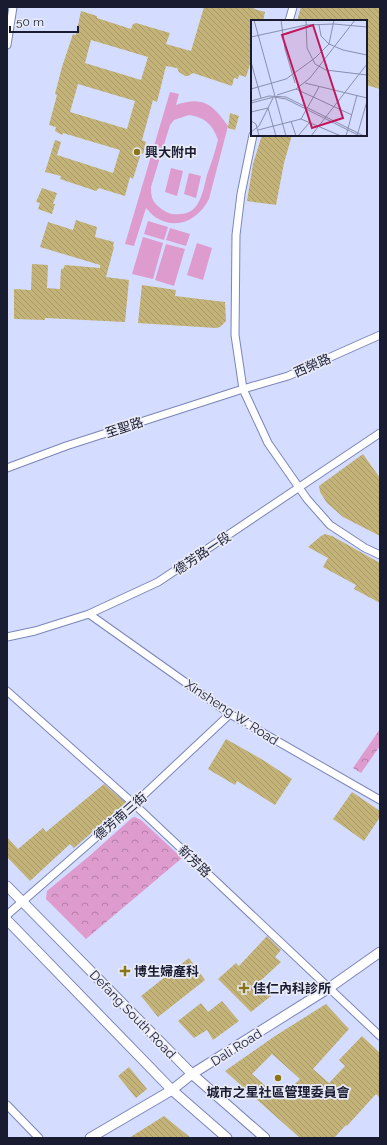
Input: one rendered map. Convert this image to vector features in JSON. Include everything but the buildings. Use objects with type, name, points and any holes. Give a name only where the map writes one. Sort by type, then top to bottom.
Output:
[{"type":"street","points":[[7,45],[13,7]]},
{"type":"street","points":[[289,20],[293,7]]},
{"type":"street","points":[[253,136],[236,235],[235,335],[243,389],[268,443],[299,487],[330,525],[365,548],[380,555]]},
{"type":"street","name":"西榮路","points":[[243,389],[288,376],[380,336]]},
{"type":"street","name":"至聖路","points":[[7,468],[66,446],[243,389]]},
{"type":"street","name":"德芳路一段","points":[[7,637],[35,631],[90,614],[158,582],[380,433]]},
{"type":"street","name":"Xinsheng W. Road","points":[[90,614],[230,714],[380,800]]},
{"type":"street","name":"新芳路","points":[[7,691],[134,804],[380,1036]]},
{"type":"street","name":"德芳南三街","points":[[7,915],[134,804],[230,714]]},
{"type":"street","name":"Defang South Road","points":[[7,886],[192,1074],[265,1138]]},
{"type":"street","name":"Defang South Road","points":[[7,920],[172,1090],[227,1138]]},
{"type":"street","name":"Dali Road","points":[[90,1138],[172,1090],[192,1074],[329,988],[380,952]]},
{"type":"street","points":[[7,1105],[39,1138]]},
{"type":"green space","points":[[170,92],[179,94],[176,105],[193,101],[212,107],[228,126],[209,199],[199,213],[193,218],[179,223],[163,221],[151,214],[146,208],[134,246],[125,244]],"holes":[[[189,115],[204,120],[211,126],[218,140],[200,200],[196,206],[187,213],[171,214],[163,210],[155,203],[151,195],[151,187],[170,125],[174,120]]]},
{"type":"green space","points":[[171,168],[183,171],[177,196],[165,192]]},
{"type":"green space","points":[[189,173],[201,176],[196,198],[184,194]]},
{"type":"green space","points":[[148,221],[168,227],[164,240],[144,234]]},
{"type":"green space","points":[[170,228],[190,234],[186,246],[166,240]]},
{"type":"green space","points":[[143,237],[163,243],[153,279],[132,274]]},
{"type":"green space","points":[[197,243],[212,248],[203,280],[187,275]]},
{"type":"green space","points":[[166,244],[185,249],[174,286],[155,280]]},
{"type":"green space","points":[[380,729],[380,746],[361,773],[353,768]]},
{"type":"green space","points":[[135,817],[141,820],[182,858],[86,939],[46,899],[47,891]]},
{"type":"place","name":"興大附中","points":[[137,152]]},
{"type":"place","name":"博生婦產科","points":[[125,971]]},
{"type":"place","name":"佳仁內科診所","points":[[244,988]]},
{"type":"place","name":"城市之星社區管理委員會","points":[[278,1078]]}]
